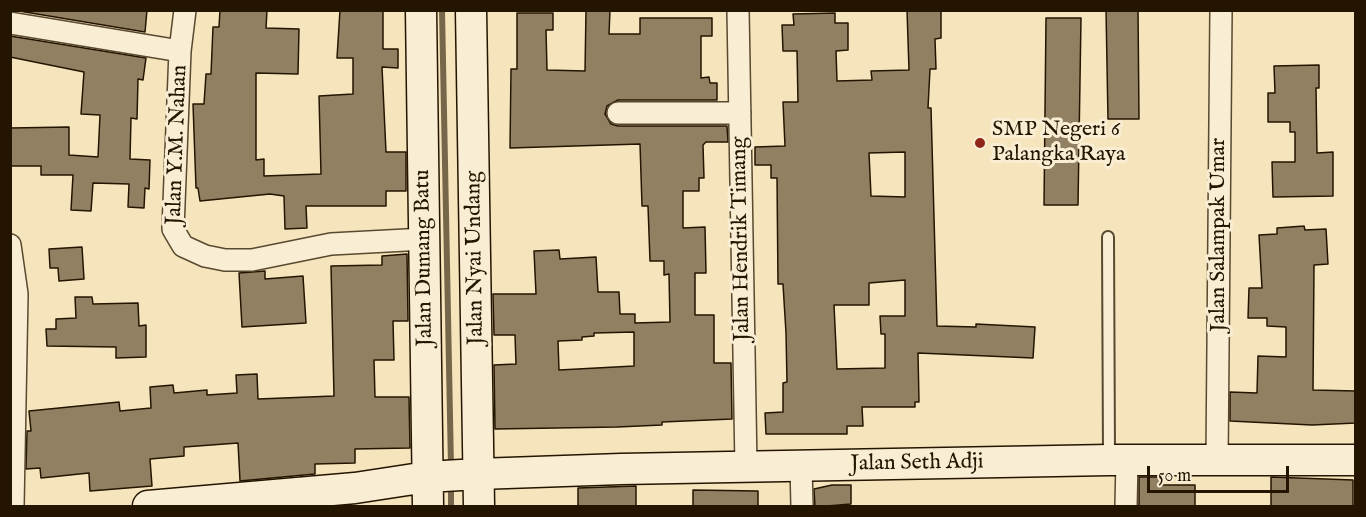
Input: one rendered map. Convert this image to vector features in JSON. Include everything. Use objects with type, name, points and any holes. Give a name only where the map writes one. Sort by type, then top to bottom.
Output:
[{"type":"street","name":"Jalan Y.M. Nahan","points":[[185,10],[180,51],[173,230],[176,238],[190,251],[225,260],[252,260],[331,244],[425,239]]},
{"type":"street","name":"Jalan Dumang Batu","points":[[421,10],[425,239],[433,477],[428,507]]},
{"type":"street","name":"Jalan Nyai Undang","points":[[471,10],[475,474],[479,507]]},
{"type":"street","name":"Jalan Hendrik Timang","points":[[738,10],[746,467]]},
{"type":"street","name":"Jalan Salampak Umar","points":[[1217,460],[1221,10]]},
{"type":"street","points":[[10,24],[180,51]]},
{"type":"street","points":[[618,113],[740,113]]},
{"type":"street","points":[[10,245],[16,294],[13,507]]},
{"type":"street","points":[[1118,460],[1126,507]]},
{"type":"street","name":"Jalan Seth Adji","points":[[433,477],[801,465],[1118,460],[1356,460]]},
{"type":"street","points":[[801,465],[802,507]]},
{"type":"street","points":[[148,507],[213,504],[433,477]]},
{"type":"lane","points":[[1108,237],[1118,460]]},
{"type":"building","points":[[13,10],[147,10],[145,32]]},
{"type":"building","points":[[220,10],[267,10],[266,28],[299,29],[298,74],[256,73],[256,160],[264,159],[264,176],[321,174],[319,96],[353,94],[353,58],[337,58],[340,10],[383,10],[383,49],[398,49],[398,68],[382,67],[386,152],[406,152],[406,191],[386,191],[386,206],[306,206],[307,228],[285,229],[284,196],[270,194],[200,201],[198,188],[196,188],[193,104],[204,104],[206,74],[211,74],[213,27],[219,27]]},
{"type":"building","points":[[586,10],[610,10],[609,34],[640,34],[640,18],[712,18],[712,36],[701,36],[701,78],[709,77],[710,83],[717,83],[717,100],[618,100],[607,106],[605,114],[611,124],[618,126],[727,126],[728,142],[706,142],[703,145],[704,178],[699,178],[699,191],[683,191],[683,228],[705,227],[706,273],[695,273],[695,315],[714,315],[714,363],[731,363],[732,419],[662,422],[662,425],[617,427],[495,429],[494,365],[516,364],[515,335],[494,335],[493,294],[536,294],[534,251],[559,250],[560,259],[596,257],[598,292],[619,292],[620,314],[635,314],[635,323],[670,322],[669,274],[664,275],[664,261],[650,261],[648,206],[642,206],[640,144],[510,148],[511,69],[517,69],[517,13],[553,13],[553,30],[546,30],[547,70],[585,71]],"holes":[[[634,332],[634,366],[559,370],[558,341],[582,340],[582,337],[594,336],[594,333]]]},
{"type":"building","points":[[907,10],[941,10],[941,38],[935,39],[936,69],[930,69],[928,108],[931,108],[937,326],[976,327],[976,324],[1035,327],[1033,358],[918,353],[919,402],[915,402],[915,407],[862,407],[863,426],[847,426],[847,434],[766,434],[765,413],[783,412],[783,383],[787,382],[786,333],[783,284],[778,284],[777,178],[771,178],[771,165],[755,165],[755,147],[785,146],[783,102],[798,102],[797,51],[783,51],[782,25],[794,25],[793,14],[835,13],[835,23],[848,23],[848,50],[836,51],[837,81],[872,80],[871,71],[909,70]],"holes":[[[905,152],[905,197],[871,196],[869,153]],[[905,280],[905,316],[880,316],[881,334],[885,334],[885,368],[837,369],[834,305],[869,305],[869,283]]]},
{"type":"building","points":[[1106,10],[1138,10],[1139,119],[1108,119]]},
{"type":"building","points":[[1046,18],[1081,18],[1078,205],[1044,205]]},
{"type":"building","points":[[10,36],[146,58],[143,80],[138,79],[137,119],[131,118],[130,159],[150,160],[149,189],[145,188],[144,208],[128,207],[129,184],[93,183],[91,211],[71,210],[73,175],[41,175],[41,166],[10,166],[10,128],[69,127],[69,155],[98,157],[100,115],[81,114],[84,72],[10,57]]},
{"type":"building","points":[[1319,65],[1319,88],[1316,88],[1317,153],[1333,152],[1333,196],[1273,197],[1272,162],[1295,162],[1295,132],[1290,132],[1290,122],[1268,122],[1268,93],[1275,93],[1274,66]]},
{"type":"building","points":[[1304,226],[1305,230],[1326,229],[1328,264],[1314,265],[1313,390],[1356,391],[1356,423],[1312,425],[1230,421],[1230,392],[1257,393],[1258,356],[1286,357],[1286,327],[1267,326],[1267,318],[1248,318],[1249,288],[1262,288],[1259,235],[1277,234],[1277,228]]},
{"type":"building","points":[[82,247],[84,279],[59,281],[58,268],[50,268],[49,249]]},
{"type":"building","points":[[407,254],[408,321],[393,321],[394,360],[374,360],[375,397],[409,397],[410,448],[355,449],[355,463],[315,464],[315,474],[240,481],[238,443],[184,447],[184,456],[150,459],[152,486],[90,491],[89,473],[41,478],[40,468],[26,469],[27,431],[31,431],[29,411],[119,402],[120,411],[151,408],[150,387],[173,385],[174,393],[207,390],[207,395],[237,393],[236,375],[257,374],[258,399],[334,396],[331,266],[382,265],[382,256]]},
{"type":"building","points":[[265,271],[265,279],[303,276],[306,323],[242,327],[239,273]]},
{"type":"building","points":[[75,297],[92,297],[93,304],[138,303],[139,326],[146,325],[146,357],[116,358],[116,347],[47,346],[46,329],[56,329],[56,319],[76,318]]},
{"type":"building","points":[[1139,477],[1160,477],[1160,485],[1195,485],[1195,507],[1139,507]]},
{"type":"building","points":[[1271,477],[1353,480],[1353,507],[1271,507]]},
{"type":"building","points":[[832,485],[851,485],[851,504],[815,507],[814,489]]},
{"type":"building","points":[[636,486],[636,507],[578,507],[578,488]]},
{"type":"building","points":[[693,490],[758,491],[758,507],[693,507]]},
{"type":"waterway","points":[[442,10],[451,467]]},
{"type":"waterway","points":[[451,483],[451,506]]},
{"type":"place","name":"SMP Negeri 6 Palangka Raya","points":[[980,143]]}]
